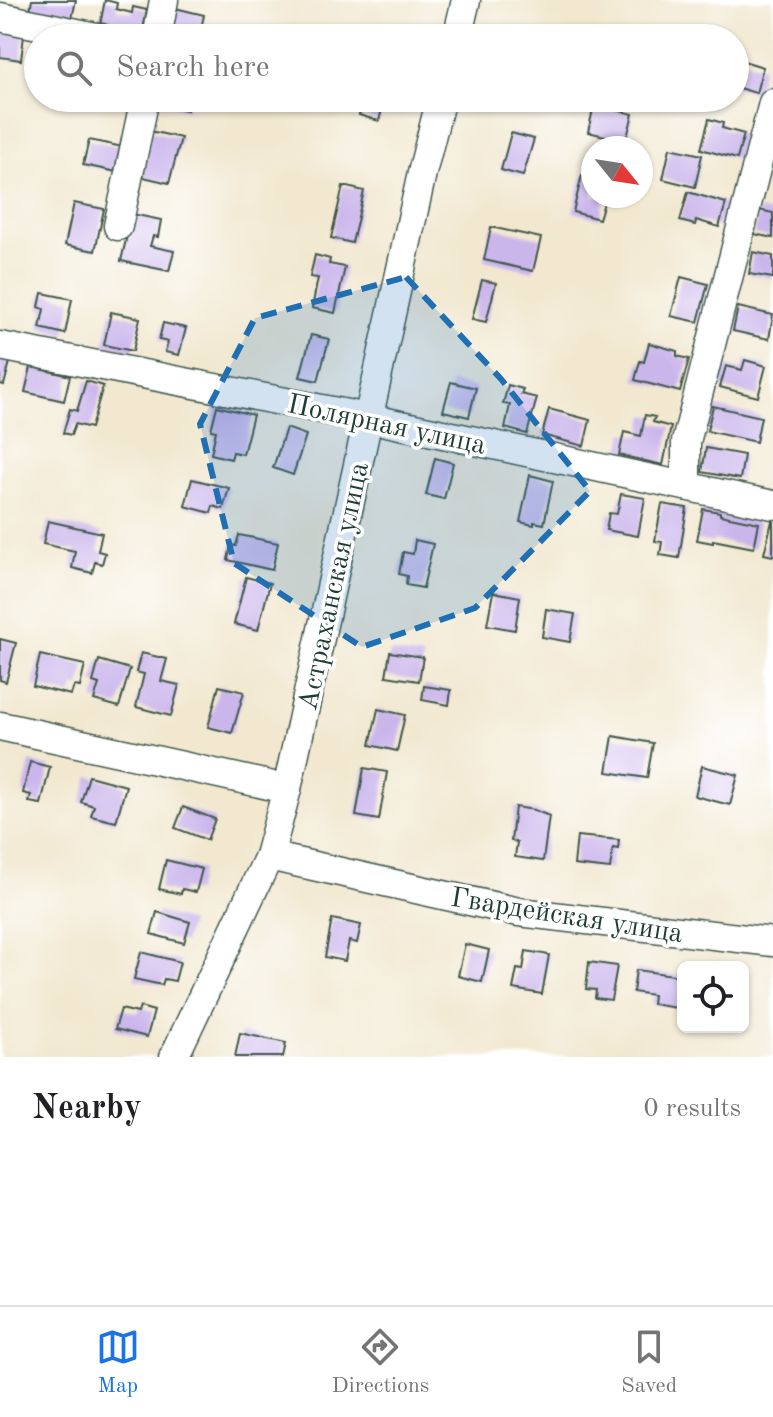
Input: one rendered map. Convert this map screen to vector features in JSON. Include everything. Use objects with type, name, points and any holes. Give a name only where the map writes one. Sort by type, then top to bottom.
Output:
[{"type":"street","points":[[160,24],[164,0]]},
{"type":"street","points":[[460,24],[466,0]]},
{"type":"street","points":[[0,17],[34,24]]},
{"type":"street","points":[[686,486],[686,442],[773,103]]},
{"type":"street","points":[[118,226],[142,112]]},
{"type":"street","name":"Астраханская улица","points":[[180,1054],[269,856],[287,789],[437,112]]},
{"type":"street","name":"Полярная улица","points":[[0,346],[368,418],[773,505]]},
{"type":"street","points":[[0,726],[287,789]]},
{"type":"street","name":"Гвардейская улица","points":[[269,856],[519,912],[773,942]]},
{"type":"highlighted area","points":[[406,277],[501,379],[590,491],[475,608],[362,647],[234,563],[200,424],[255,318]]},
{"type":"building","points":[[32,0],[76,0],[71,23],[29,15]]},
{"type":"building","points":[[105,0],[117,3],[116,9],[132,13],[133,7],[147,10],[144,24],[100,24]]},
{"type":"building","points":[[175,8],[204,15],[202,24],[171,24]]},
{"type":"building","points":[[0,24],[24,27],[21,60],[0,57]]},
{"type":"building","points":[[749,63],[763,67],[756,93],[749,91]]},
{"type":"building","points":[[360,112],[381,112],[379,121],[359,115]]},
{"type":"building","points":[[592,112],[633,114],[627,136],[588,132]]},
{"type":"building","points":[[709,119],[723,123],[722,128],[744,134],[737,159],[701,149]]},
{"type":"building","points":[[146,130],[181,138],[169,183],[135,175]]},
{"type":"building","points":[[511,133],[534,139],[523,176],[501,170]]},
{"type":"building","points":[[89,140],[123,147],[117,172],[83,165]]},
{"type":"building","points":[[670,148],[702,155],[695,187],[663,179]]},
{"type":"building","points":[[581,179],[581,208],[602,208],[599,219],[573,212]]},
{"type":"building","points":[[343,186],[364,191],[352,243],[331,238]]},
{"type":"building","points":[[688,192],[726,203],[719,227],[696,220],[695,225],[680,221]]},
{"type":"building","points":[[74,203],[104,209],[95,251],[65,245]]},
{"type":"building","points":[[759,210],[773,213],[773,238],[754,234]]},
{"type":"building","points":[[132,214],[161,220],[158,237],[153,236],[150,246],[174,251],[169,271],[121,261]]},
{"type":"building","points":[[491,227],[541,238],[533,271],[484,260]]},
{"type":"building","points":[[753,252],[773,256],[773,278],[749,274]]},
{"type":"building","points":[[315,255],[330,259],[329,264],[345,267],[335,313],[312,308],[318,278],[310,277]]},
{"type":"building","points":[[681,277],[708,284],[698,322],[671,316]]},
{"type":"building","points":[[482,280],[496,283],[486,322],[472,319]]},
{"type":"building","points":[[42,293],[72,299],[65,334],[40,328],[44,309],[39,307]]},
{"type":"building","points":[[738,307],[773,315],[769,339],[733,331]]},
{"type":"building","points":[[111,312],[140,318],[133,351],[104,345]]},
{"type":"building","points":[[163,323],[186,328],[179,355],[165,352],[168,342],[159,340]]},
{"type":"building","points":[[311,335],[329,339],[318,381],[300,377]]},
{"type":"building","points":[[649,343],[677,351],[677,356],[689,359],[680,392],[635,380]]},
{"type":"building","points":[[0,359],[10,362],[4,385],[0,384]]},
{"type":"building","points":[[745,360],[766,366],[758,397],[720,387],[726,366],[742,370]]},
{"type":"building","points":[[31,367],[70,376],[64,401],[25,392]]},
{"type":"building","points":[[86,381],[103,386],[91,428],[75,424],[71,435],[63,433],[70,409],[77,411]]},
{"type":"building","points":[[451,382],[476,388],[469,417],[443,411]]},
{"type":"building","points":[[508,385],[523,389],[521,394],[537,398],[527,434],[505,428],[510,405],[503,404]]},
{"type":"building","points":[[217,406],[253,415],[243,454],[233,452],[231,459],[211,454],[216,431],[211,430]]},
{"type":"building","points":[[713,406],[761,417],[756,442],[707,431]]},
{"type":"building","points":[[549,409],[590,420],[584,446],[542,435]]},
{"type":"building","points":[[645,415],[655,417],[653,422],[671,427],[663,465],[619,455],[624,432],[641,436]]},
{"type":"building","points":[[286,428],[306,435],[293,475],[273,468]]},
{"type":"building","points":[[706,448],[744,455],[740,479],[702,472]]},
{"type":"building","points":[[435,458],[453,463],[444,499],[426,495]]},
{"type":"building","points":[[530,475],[553,481],[544,524],[520,522]]},
{"type":"building","points":[[192,479],[229,488],[223,509],[213,506],[211,513],[185,506]]},
{"type":"building","points":[[621,494],[645,498],[638,536],[606,530],[609,513],[617,514]]},
{"type":"building","points":[[662,504],[687,508],[679,558],[660,555],[662,542],[655,541]]},
{"type":"building","points":[[703,509],[759,523],[754,548],[697,540]]},
{"type":"building","points":[[48,521],[102,533],[98,551],[105,553],[102,564],[95,562],[92,573],[72,568],[75,551],[43,544]]},
{"type":"building","points":[[773,521],[773,556],[764,554]]},
{"type":"building","points":[[239,535],[278,543],[272,570],[228,560],[231,545],[236,546]]},
{"type":"building","points":[[415,540],[433,544],[423,588],[406,585],[407,576],[399,574],[403,552],[413,554]]},
{"type":"building","points":[[246,577],[270,583],[258,630],[234,624]]},
{"type":"building","points":[[493,592],[520,597],[515,630],[487,625]]},
{"type":"building","points":[[546,609],[575,614],[570,642],[542,637]]},
{"type":"building","points":[[0,639],[16,643],[6,682],[0,680]]},
{"type":"building","points":[[390,652],[423,657],[419,681],[386,676]]},
{"type":"building","points":[[141,653],[167,659],[161,681],[179,685],[171,716],[136,707],[144,674],[136,672]]},
{"type":"building","points":[[40,655],[85,665],[80,687],[74,686],[71,695],[33,686]]},
{"type":"building","points":[[99,660],[130,669],[119,707],[94,700],[99,684],[93,682]]},
{"type":"building","points":[[219,686],[244,692],[232,733],[208,727]]},
{"type":"building","points":[[424,686],[451,690],[449,705],[422,700]]},
{"type":"building","points":[[378,709],[405,715],[397,751],[370,745]]},
{"type":"building","points":[[613,736],[653,743],[647,778],[607,772]]},
{"type":"building","points":[[30,762],[50,767],[41,804],[29,802],[31,795],[23,793]]},
{"type":"building","points":[[702,766],[738,775],[730,805],[695,796]]},
{"type":"building","points":[[364,768],[387,772],[379,820],[356,816]]},
{"type":"building","points":[[89,776],[126,786],[116,822],[91,816],[94,806],[81,802]]},
{"type":"building","points":[[183,807],[215,819],[207,840],[175,828]]},
{"type":"building","points":[[515,807],[549,816],[543,861],[515,857],[517,842],[511,841]]},
{"type":"building","points":[[577,836],[619,840],[618,849],[613,848],[610,869],[574,865]]},
{"type":"building","points":[[166,860],[202,869],[196,892],[182,889],[181,894],[159,889]]},
{"type":"building","points":[[157,912],[190,922],[184,943],[151,934]]},
{"type":"building","points":[[332,919],[361,925],[357,943],[349,941],[345,961],[325,957]]},
{"type":"building","points":[[465,944],[489,950],[482,982],[458,976]]},
{"type":"building","points":[[526,951],[549,955],[542,994],[513,989],[517,969],[523,970]]},
{"type":"building","points":[[141,952],[180,962],[175,981],[164,979],[162,985],[134,979]]},
{"type":"building","points":[[589,962],[617,966],[611,1000],[595,998],[596,990],[586,989]]},
{"type":"building","points":[[636,970],[677,975],[677,1008],[652,1004],[653,995],[633,992]]},
{"type":"building","points":[[140,1007],[154,1011],[147,1037],[115,1029],[121,1009],[138,1013]]},
{"type":"building","points":[[240,1033],[286,1043],[283,1057],[235,1057]]}]
